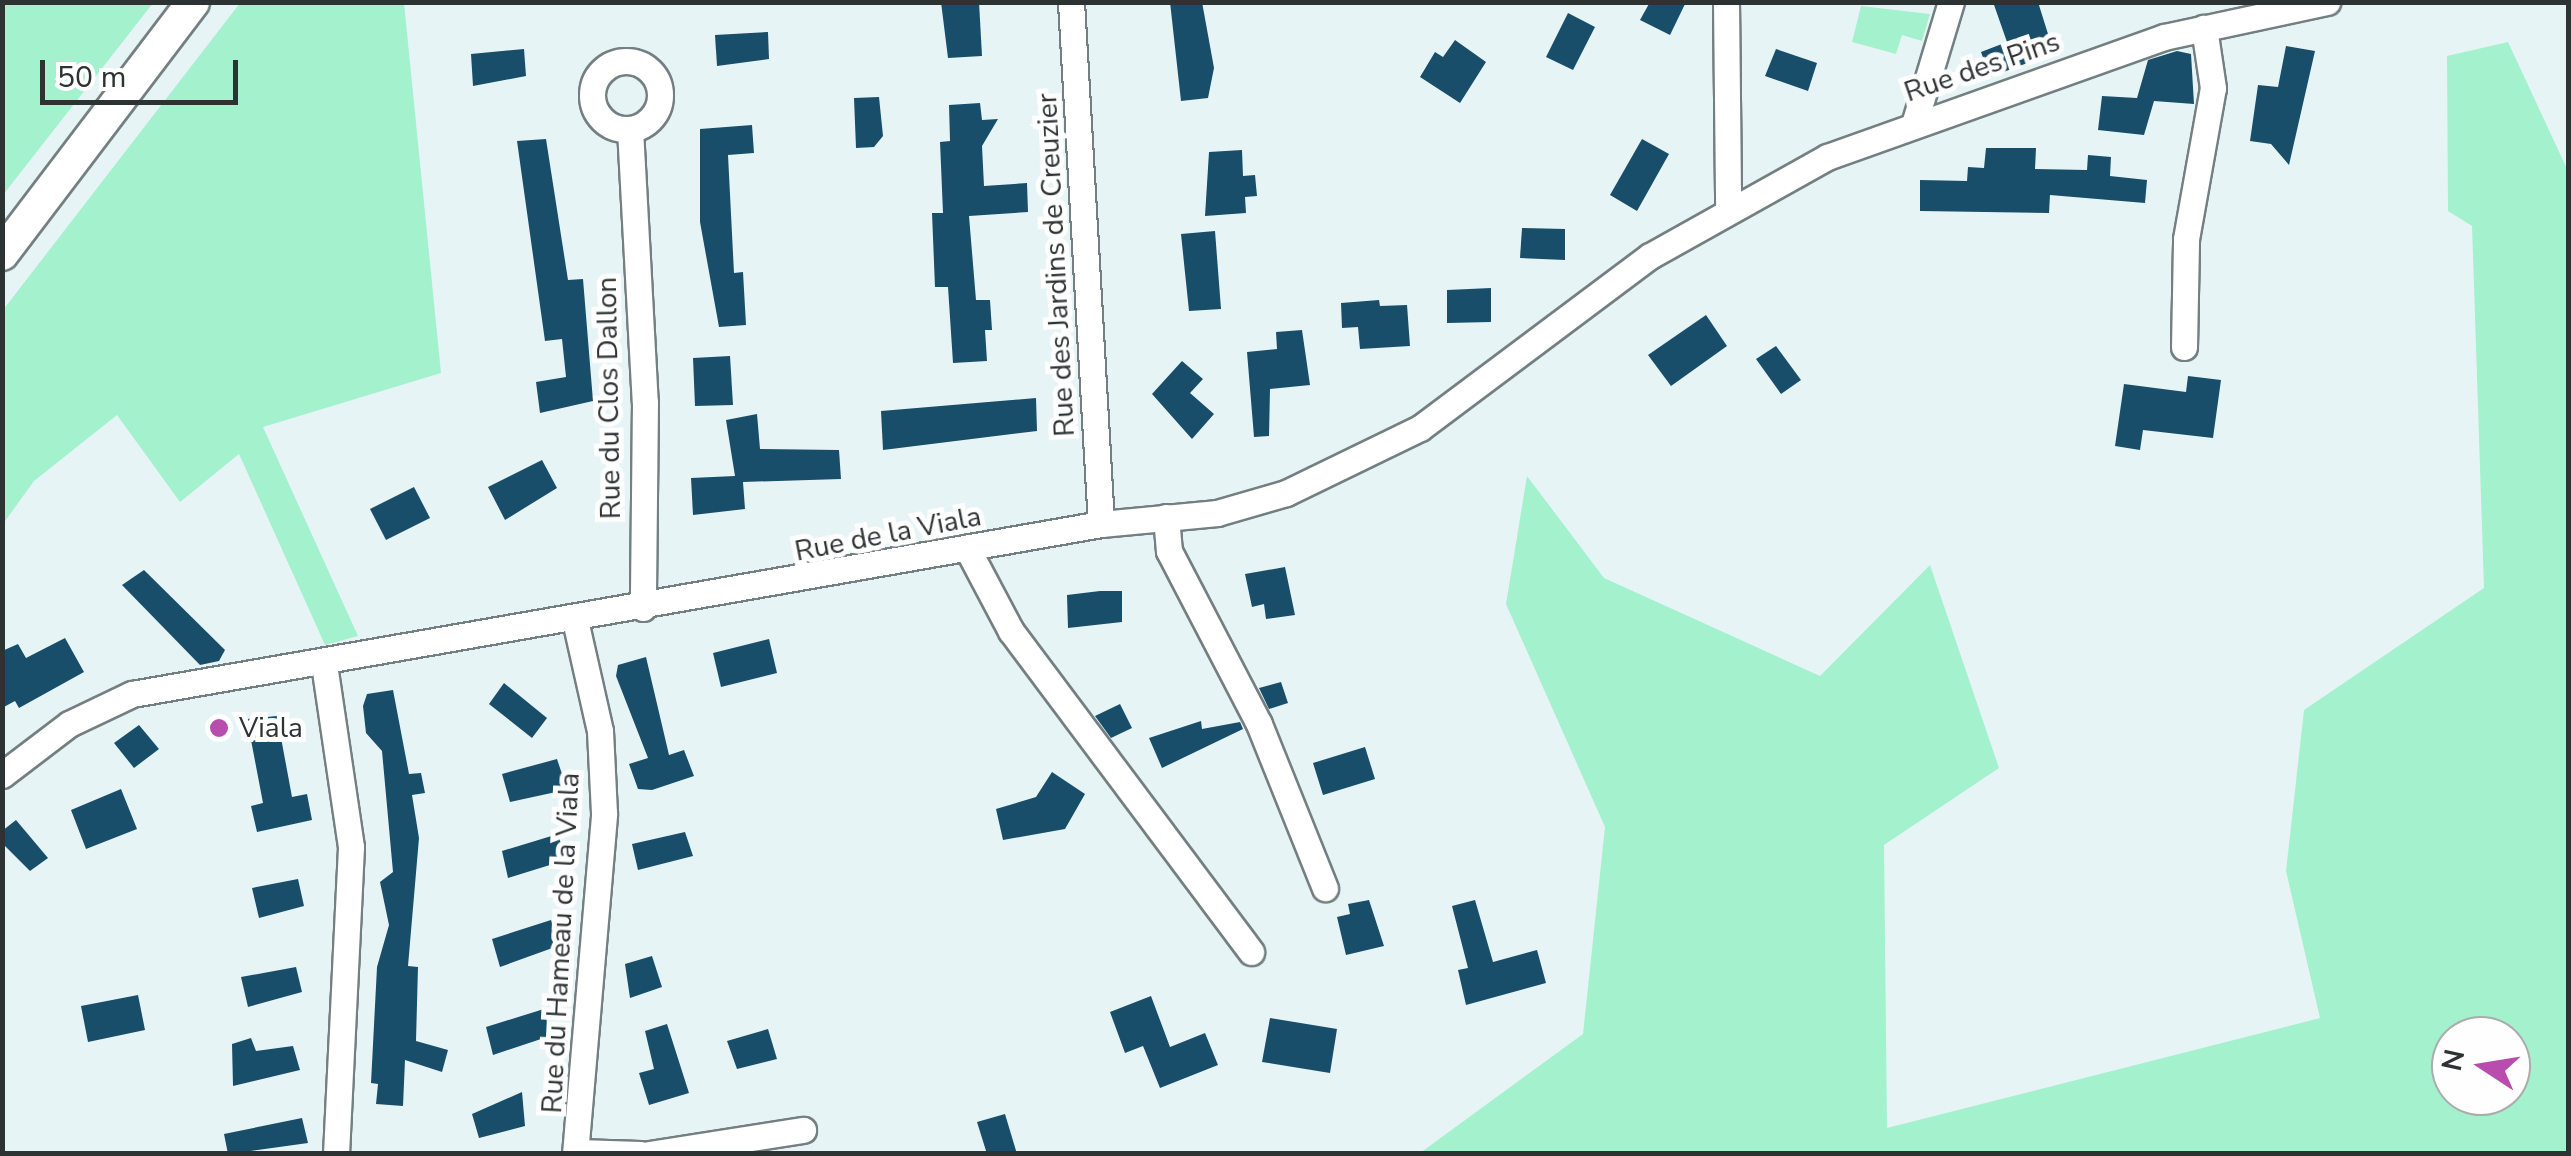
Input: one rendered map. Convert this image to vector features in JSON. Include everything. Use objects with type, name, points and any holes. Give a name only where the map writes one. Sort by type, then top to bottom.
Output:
[{"type":"main road","points":[[2,254],[192,2]]},
{"type":"street","name":"Rue des Jardins de Creuzier","points":[[1071,2],[1101,524]]},
{"type":"street","points":[[1726,2],[1728,208]]},
{"type":"street","points":[[1915,121],[1951,2]]},
{"type":"street","name":"Rue des Pins","points":[[1728,208],[1915,121],[2204,28],[2327,2]]},
{"type":"street","points":[[2184,347],[2186,239],[2213,88],[2204,28]]},
{"type":"street","name":"Rue du Clos Dallon","points":[[630,128],[644,402],[643,608]]},
{"type":"street","name":"Rue de la Viala","points":[[2,775],[116,700],[1101,524],[1216,513],[1286,493],[1405,436],[1728,208]]},
{"type":"street","points":[[1166,517],[1169,551],[1259,724],[1325,888]]},
{"type":"street","points":[[968,548],[1011,631],[1251,952]]},
{"type":"street","name":"Rue du Hameau de la Viala","points":[[576,620],[600,731],[604,813],[585,1153],[640,1154]]},
{"type":"street","points":[[324,664],[351,847],[336,1154]]},
{"type":"street","points":[[648,1154],[804,1130]]},
{"type":"green space","points":[[2,3],[153,3],[3,195]]},
{"type":"green space","points":[[240,3],[404,3],[441,373],[263,427],[358,636],[325,645],[239,454],[180,502],[117,415],[34,481],[3,524],[3,310]]},
{"type":"green space","points":[[1861,6],[1930,14],[1922,41],[1902,35],[1896,54],[1852,42]]},
{"type":"green space","points":[[2508,42],[2568,171],[2568,1153],[1420,1153],[1583,1034],[1605,827],[1506,604],[1527,476],[1604,578],[1820,676],[1930,565],[1999,768],[1884,845],[1887,1128],[2320,1018],[2286,871],[2304,710],[2484,588],[2472,226],[2448,211],[2447,56]]},
{"type":"building","points":[[941,2],[979,2],[982,56],[948,58]]},
{"type":"building","points":[[1170,2],[1202,2],[1214,68],[1208,98],[1181,101]]},
{"type":"building","points":[[1650,2],[1686,2],[1670,35],[1640,20]]},
{"type":"building","points":[[1993,2],[2038,2],[2054,53],[1990,77],[1981,52],[2007,42]]},
{"type":"building","points":[[1568,13],[1595,27],[1573,70],[1546,57]]},
{"type":"building","points":[[768,32],[769,59],[717,66],[715,35]]},
{"type":"building","points":[[1455,40],[1486,62],[1460,103],[1420,77],[1435,52],[1443,57]]},
{"type":"building","points":[[2286,46],[2315,51],[2289,165],[2271,144],[2250,141],[2258,85],[2278,87]]},
{"type":"building","points":[[524,49],[526,76],[473,86],[471,54]]},
{"type":"building","points":[[1776,49],[1817,63],[1808,91],[1765,76]]},
{"type":"building","points":[[2177,51],[2191,54],[2194,104],[2154,101],[2144,135],[2098,130],[2102,96],[2137,98],[2148,60]]},
{"type":"building","points":[[879,97],[883,136],[874,147],[856,148],[854,98]]},
{"type":"building","points":[[980,103],[982,120],[998,119],[982,146],[984,186],[1027,183],[1028,212],[969,216],[976,300],[990,300],[992,330],[985,330],[987,361],[953,363],[948,287],[935,287],[932,213],[943,213],[940,142],[950,141],[949,105]]},
{"type":"building","points":[[752,125],[754,153],[728,155],[734,273],[743,272],[746,325],[719,327],[700,222],[700,129]]},
{"type":"building","points":[[546,139],[568,280],[583,279],[593,401],[540,413],[536,382],[566,377],[562,339],[545,341],[517,141]]},
{"type":"building","points":[[1642,139],[1669,154],[1637,211],[1610,195]]},
{"type":"building","points":[[1986,148],[2036,148],[2035,169],[2087,170],[2088,155],[2111,157],[2110,176],[2147,180],[2145,203],[2050,195],[2049,213],[1920,211],[1920,180],[1967,181],[1968,167],[1984,168]]},
{"type":"building","points":[[1242,150],[1243,176],[1255,175],[1257,196],[1245,197],[1246,213],[1205,216],[1209,152]]},
{"type":"building","points":[[1522,228],[1565,229],[1565,260],[1520,258]]},
{"type":"building","points":[[1215,231],[1221,309],[1189,311],[1181,234]]},
{"type":"building","points":[[1491,288],[1491,322],[1447,323],[1447,290]]},
{"type":"building","points":[[1379,300],[1380,306],[1407,305],[1410,346],[1360,349],[1358,327],[1342,328],[1341,303]]},
{"type":"building","points":[[1706,315],[1727,346],[1671,386],[1648,355]]},
{"type":"building","points":[[1302,330],[1310,385],[1270,389],[1269,436],[1254,437],[1247,352],[1277,349],[1276,332]]},
{"type":"building","points":[[1776,346],[1801,380],[1781,394],[1756,359]]},
{"type":"building","points":[[730,356],[733,405],[695,406],[693,358]]},
{"type":"building","points":[[1182,361],[1203,379],[1190,393],[1214,414],[1192,439],[1152,394]]},
{"type":"building","points":[[2188,376],[2221,380],[2213,438],[2143,430],[2140,450],[2115,446],[2124,384],[2186,392]]},
{"type":"building","points":[[1036,398],[1037,431],[883,450],[881,411]]},
{"type":"building","points":[[757,414],[760,449],[839,450],[841,479],[743,482],[745,509],[693,515],[691,478],[735,476],[726,420]]},
{"type":"building","points":[[542,460],[557,488],[505,520],[488,487]]},
{"type":"building","points":[[414,487],[430,518],[386,540],[370,509]]},
{"type":"building","points":[[1285,567],[1295,615],[1266,619],[1264,604],[1252,607],[1245,574]]},
{"type":"building","points":[[144,570],[225,650],[219,661],[200,665],[122,585]]},
{"type":"building","points":[[1122,591],[1122,622],[1068,628],[1067,595]]},
{"type":"building","points":[[65,638],[84,672],[19,708],[15,701],[2,708],[2,651],[18,644],[26,658]]},
{"type":"building","points":[[769,639],[777,673],[721,687],[713,653]]},
{"type":"building","points":[[646,657],[669,755],[684,750],[694,776],[652,790],[638,789],[629,764],[648,758],[616,676],[618,665]]},
{"type":"building","points":[[1281,682],[1288,703],[1269,709],[1259,688]]},
{"type":"building","points":[[504,683],[547,718],[532,738],[489,704]]},
{"type":"building","points":[[393,690],[409,774],[421,773],[425,793],[412,795],[419,838],[408,966],[418,967],[416,1041],[448,1050],[442,1072],[405,1060],[403,1106],[376,1104],[378,1084],[371,1083],[377,967],[389,925],[380,882],[393,872],[382,751],[366,733],[363,706],[367,694]]},
{"type":"building","points":[[1120,704],[1132,728],[1111,738],[1095,716]]},
{"type":"building","points":[[277,716],[292,797],[307,794],[312,820],[257,832],[251,806],[263,803],[247,719]]},
{"type":"building","points":[[1201,721],[1202,729],[1240,722],[1243,729],[1162,768],[1149,738]]},
{"type":"building","points":[[139,725],[159,749],[134,768],[114,743]]},
{"type":"building","points":[[1365,747],[1375,779],[1323,795],[1313,763]]},
{"type":"building","points":[[557,759],[565,783],[556,792],[510,802],[502,774]]},
{"type":"building","points":[[1052,772],[1085,794],[1065,829],[1003,840],[996,809],[1036,797]]},
{"type":"building","points":[[121,789],[137,829],[86,849],[71,810]]},
{"type":"building","points":[[16,820],[48,858],[30,871],[2,843],[2,831]]},
{"type":"building","points":[[685,832],[693,856],[638,870],[632,844]]},
{"type":"building","points":[[558,834],[566,860],[508,878],[502,851]]},
{"type":"building","points":[[298,879],[304,906],[259,918],[252,888]]},
{"type":"building","points":[[1369,900],[1384,946],[1346,955],[1337,917],[1350,914],[1348,904]]},
{"type":"building","points":[[1475,900],[1493,962],[1537,950],[1546,983],[1466,1005],[1458,970],[1468,968],[1452,906]]},
{"type":"building","points":[[551,920],[558,946],[500,967],[492,939]]},
{"type":"building","points":[[652,956],[662,987],[630,998],[625,964]]},
{"type":"building","points":[[296,967],[302,992],[248,1007],[241,977]]},
{"type":"building","points":[[138,995],[145,1030],[88,1042],[81,1006]]},
{"type":"building","points":[[1151,996],[1170,1047],[1205,1033],[1218,1065],[1160,1088],[1143,1046],[1125,1053],[1110,1012]]},
{"type":"building","points":[[544,1009],[550,1036],[493,1055],[486,1027]]},
{"type":"building","points":[[1270,1018],[1337,1029],[1330,1073],[1262,1062]]},
{"type":"building","points":[[667,1024],[689,1093],[649,1105],[639,1073],[654,1069],[645,1031]]},
{"type":"building","points":[[768,1029],[777,1059],[737,1069],[727,1041]]},
{"type":"building","points":[[251,1038],[256,1051],[293,1046],[300,1070],[233,1086],[232,1044]]},
{"type":"building","points":[[522,1092],[525,1126],[479,1138],[472,1114]]},
{"type":"building","points":[[1005,1114],[1017,1154],[987,1154],[977,1122]]},
{"type":"building","points":[[302,1118],[308,1143],[228,1154],[224,1134]]},
{"type":"place","name":"Viala","points":[[219,728]]}]
